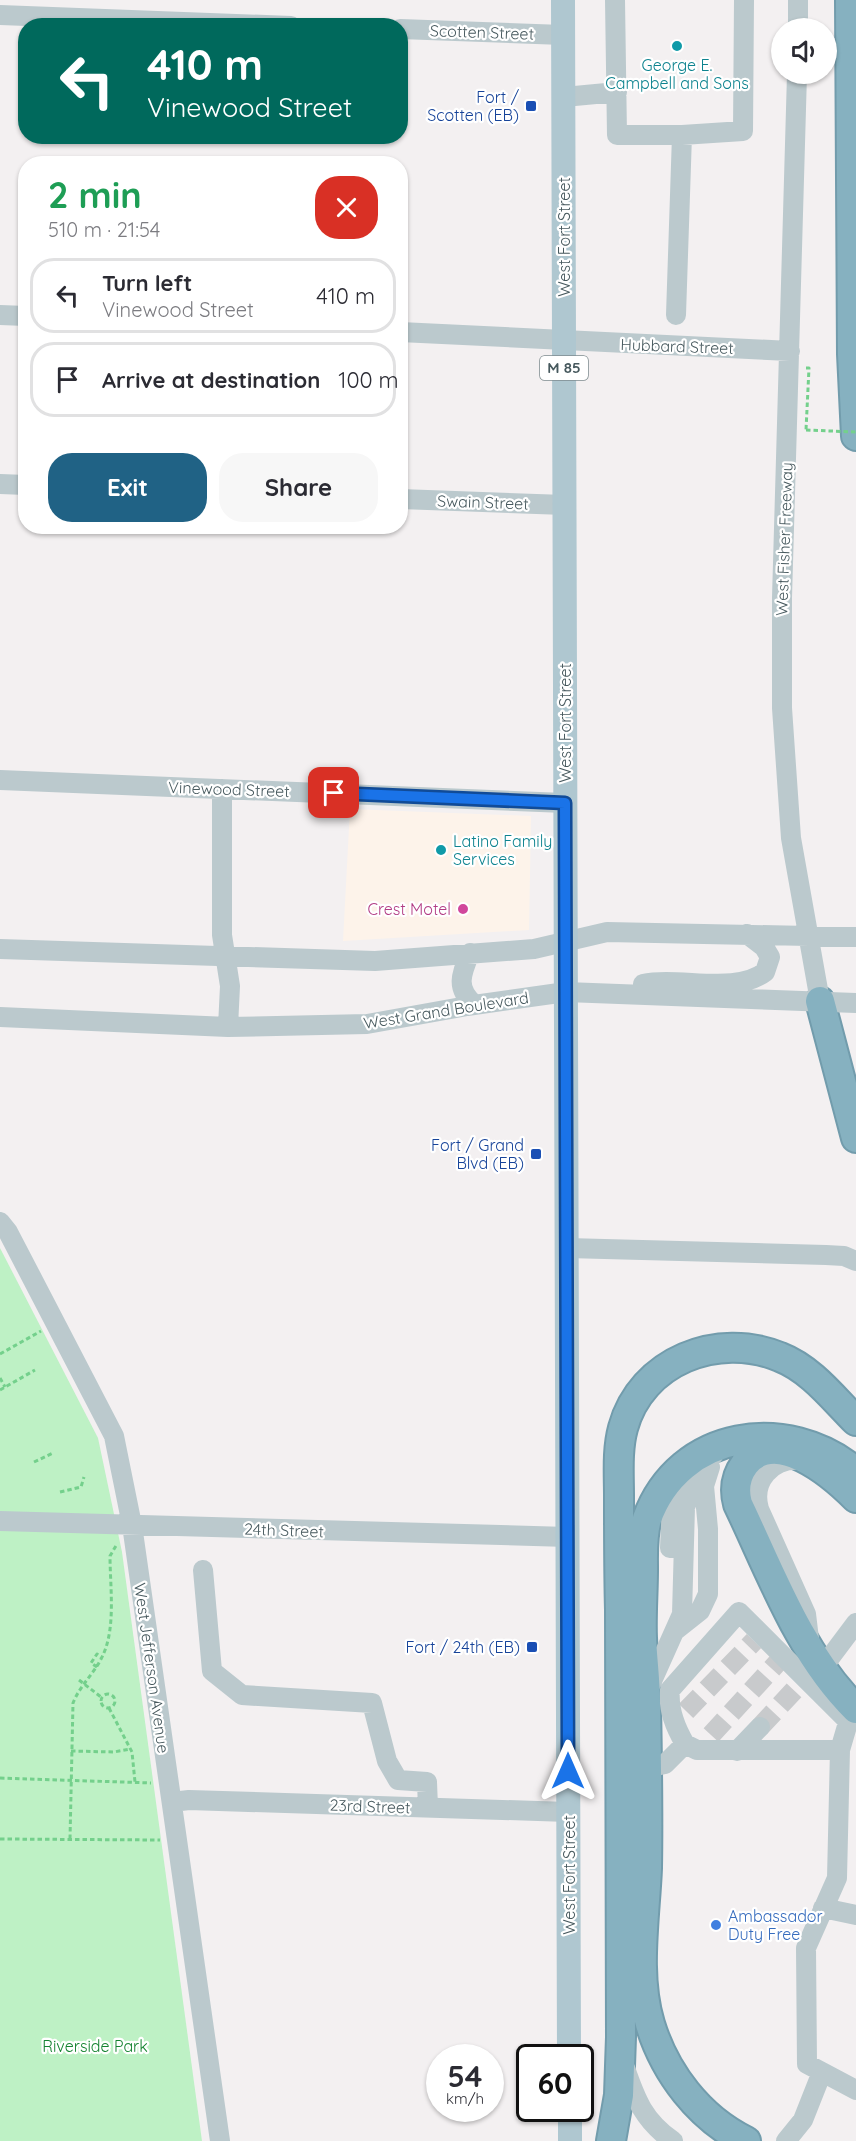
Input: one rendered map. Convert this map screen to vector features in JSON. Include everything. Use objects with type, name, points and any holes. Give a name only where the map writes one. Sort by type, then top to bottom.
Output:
[{"type":"highway","points":[[850,0],[852,354],[856,434]]},
{"type":"highway","points":[[841,1002],[856,1138]]},
{"type":"highway","points":[[611,2141],[619,2095],[621,2056],[620,1454],[622,1430],[630,1410],[653,1379],[671,1364],[707,1350],[745,1347],[781,1357],[797,1366],[811,1376],[856,1421]]},
{"type":"highway","points":[[746,2141],[706,2114],[683,2089],[664,2059],[650,2022],[643,1976],[649,1689],[642,1638],[645,1528],[656,1500],[669,1483],[686,1466],[721,1448],[773,1436],[801,1441],[826,1452],[856,1472]]},
{"type":"highway","points":[[852,1712],[800,1666],[793,1620],[738,1504],[735,1488],[744,1465],[760,1452],[781,1450],[812,1463],[830,1474],[856,1498]]},
{"type":"main road","name":"West Fort Street","points":[[563,0],[570,2044]]},
{"type":"main road","points":[[570,2122],[570,2141]]},
{"type":"street","points":[[615,0],[617,135],[682,135],[743,131],[744,0]]},
{"type":"street","points":[[798,0],[798,18]]},
{"type":"street","points":[[0,15],[79,18]]},
{"type":"street","name":"Scotten Street","points":[[408,29],[564,35]]},
{"type":"street","name":"West Fisher Freeway","points":[[797,84],[782,598],[782,708],[791,838],[807,935],[841,1002]]},
{"type":"street","points":[[564,97],[617,92]]},
{"type":"street","points":[[676,315],[682,135]]},
{"type":"street","points":[[0,315],[18,316]]},
{"type":"street","name":"Hubbard Street","points":[[408,332],[564,342],[790,351]]},
{"type":"street","points":[[0,484],[18,485]]},
{"type":"street","name":"Swain Street","points":[[408,499],[565,505]]},
{"type":"street","name":"Vinewood Street","points":[[0,780],[565,803]]},
{"type":"street","points":[[222,789],[222,935],[230,986],[228,1027]]},
{"type":"street","points":[[0,949],[375,962],[470,953],[534,950],[567,939],[607,932],[849,937]]},
{"type":"street","points":[[611,992],[661,981],[737,983],[754,980],[765,972],[770,957],[764,947],[747,934]]},
{"type":"street","points":[[470,953],[463,970],[460,987],[467,999],[475,1005]]},
{"type":"street","name":"West Grand Boulevard","points":[[0,1017],[228,1027],[388,1022],[475,1005],[566,992],[841,1002]]},
{"type":"street","name":"West Jefferson Avenue","points":[[0,1222],[8,1232],[114,1436],[126,1532],[172,1802],[220,2141]]},
{"type":"street","points":[[567,1248],[826,1255],[856,1260]]},
{"type":"street","points":[[670,1642],[681,1624],[700,1611],[706,1601],[708,1529],[705,1479],[721,1448]]},
{"type":"street","points":[[649,1689],[683,1606],[684,1513],[688,1496],[704,1465],[721,1448]]},
{"type":"street","points":[[670,1642],[671,1509],[679,1487],[721,1448]]},
{"type":"street","name":"24th Street","points":[[0,1521],[126,1532],[568,1538]]},
{"type":"street","points":[[203,1570],[212,1671],[242,1695],[372,1702],[387,1761],[398,1780],[427,1782],[428,1808]]},
{"type":"street","points":[[706,1601],[739,1612],[757,1637],[800,1666],[856,1623]]},
{"type":"street","points":[[691,1747],[680,1717],[669,1701],[670,1690],[739,1612]]},
{"type":"street","points":[[852,1712],[840,1750],[837,1878],[806,1948],[807,2064],[856,2090]]},
{"type":"street","points":[[737,1751],[760,1727]]},
{"type":"street","points":[[646,1768],[665,1764],[711,1735]]},
{"type":"street","points":[[691,1747],[737,1751],[840,1750]]},
{"type":"street","name":"23rd Street","points":[[172,1802],[189,1800],[568,1812]]},
{"type":"street","points":[[823,1908],[856,1915]]},
{"type":"street","points":[[621,2056],[634,2094],[654,2128],[673,2141]]},
{"type":"street","points":[[786,2141],[803,2120],[822,2072]]},
{"type":"path","points":[[806,430],[856,434]]},
{"type":"path","points":[[0,1354],[56,1323]]},
{"type":"path","points":[[0,1390],[35,1370]]},
{"type":"path","points":[[0,1378],[5,1387]]},
{"type":"path","points":[[34,1461],[53,1454]]},
{"type":"path","points":[[60,1492],[81,1486],[84,1477]]},
{"type":"path","points":[[70,1839],[73,1703],[83,1683],[102,1658],[109,1631],[110,1556],[126,1532]]},
{"type":"path","points":[[79,1680],[101,1697],[102,1706],[109,1708],[130,1749],[135,1782]]},
{"type":"path","points":[[101,1697],[108,1694],[114,1697],[115,1704],[109,1708]]},
{"type":"path","points":[[71,1751],[114,1752],[130,1749]]},
{"type":"path","points":[[0,1778],[159,1783]]},
{"type":"path","points":[[0,1839],[177,1840]]},
{"type":"shaded area","points":[[350,809],[531,816],[529,930],[343,941]]},
{"type":"green space","name":"Riverside Park","points":[[0,1248],[98,1438],[122,1552],[202,2141],[0,2141]]},
{"type":"tunnel","points":[[686,1711],[754,1641]]},
{"type":"tunnel","points":[[711,1735],[777,1663]]},
{"type":"tunnel","points":[[760,1727],[799,1685]]},
{"type":"place","name":"George E. Campbell and Sons","points":[[677,46]]},
{"type":"place","name":"Fort / Scotten (EB)","points":[[531,106]]},
{"type":"place","name":"Latino Family Services","points":[[441,850]]},
{"type":"place","name":"Crest Motel","points":[[463,909]]},
{"type":"place","name":"Fort / Grand Blvd (EB)","points":[[536,1154]]},
{"type":"place","name":"Fort / 24th (EB)","points":[[532,1647]]},
{"type":"place","name":"Ambassador Duty Free","points":[[716,1925]]},
{"type":"route","points":[[334,793],[565,803],[568,1771]]}]
